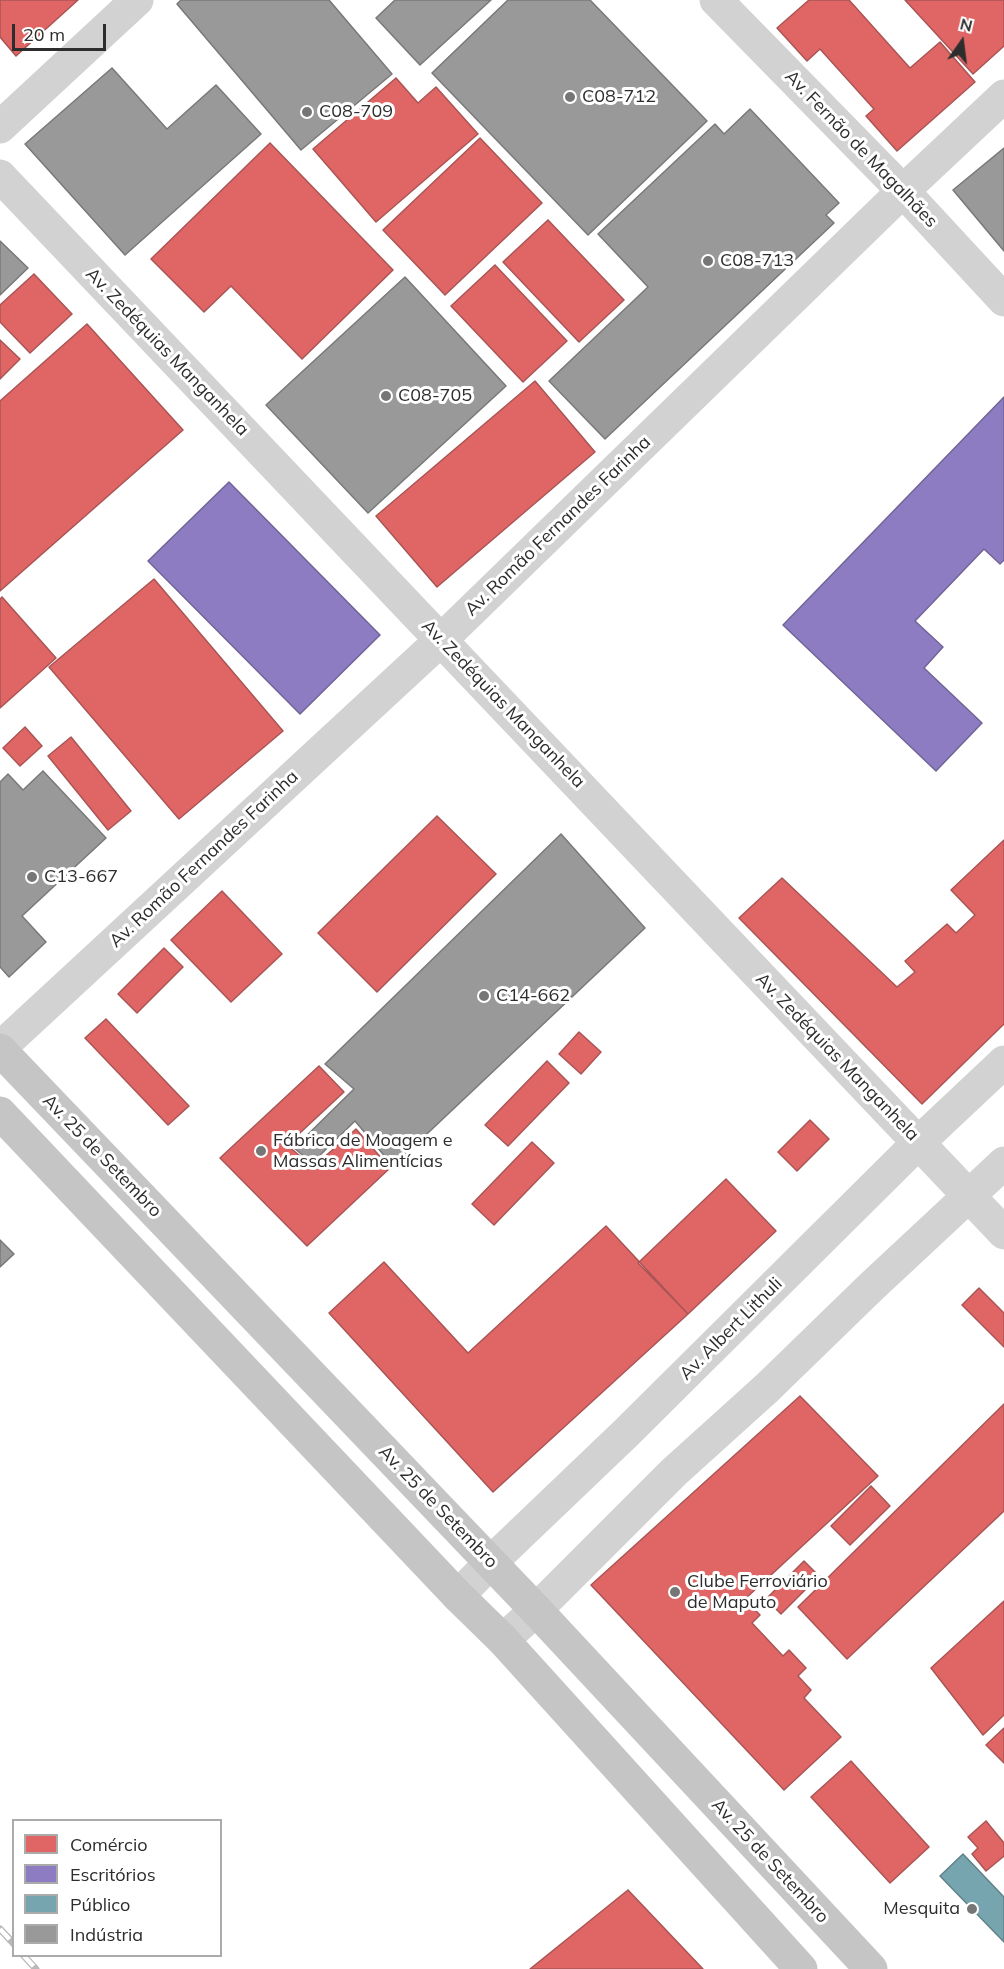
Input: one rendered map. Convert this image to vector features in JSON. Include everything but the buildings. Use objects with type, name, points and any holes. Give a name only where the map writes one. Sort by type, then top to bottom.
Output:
[{"type":"main road","name":"Av. 25 de Setembro","points":[[0,1049],[536,1610],[871,1969]]},
{"type":"main road","points":[[0,1113],[458,1596],[503,1640],[801,1969]]},
{"type":"street","points":[[0,127],[137,0]]},
{"type":"street","name":"Av. Fernão de Magalhães","points":[[716,0],[903,191],[1004,300]]},
{"type":"street","name":"Av. Romão Fernandes Farinha","points":[[0,1049],[441,640],[903,191],[1004,96]]},
{"type":"street","name":"Av. Zedéquias Manganhela","points":[[0,176],[1004,1233]]},
{"type":"street","name":"Av. Albert Lithuli","points":[[458,1596],[490,1562],[626,1433],[1004,1062]]},
{"type":"street","points":[[503,1640],[674,1472],[767,1388],[1004,1163]]},
{"type":"railway","points":[[0,1929],[12,1942]]},
{"type":"railway","points":[[25,1957],[36,1969]]},
{"type":"place","name":"C08-712","points":[[570,97]]},
{"type":"place","name":"C08-709","points":[[307,112]]},
{"type":"place","name":"C08-713","points":[[708,261]]},
{"type":"place","name":"C08-705","points":[[386,396]]},
{"type":"place","name":"C13-667","points":[[32,877]]},
{"type":"place","name":"C14-662","points":[[484,996]]},
{"type":"place","name":"Fábrica de Moagem e Massas Alimentícias","points":[[261,1151]]},
{"type":"place","name":"Clube Ferroviário de Maputo","points":[[675,1592]]},
{"type":"place","name":"Mesquita","points":[[972,1909]]}]
